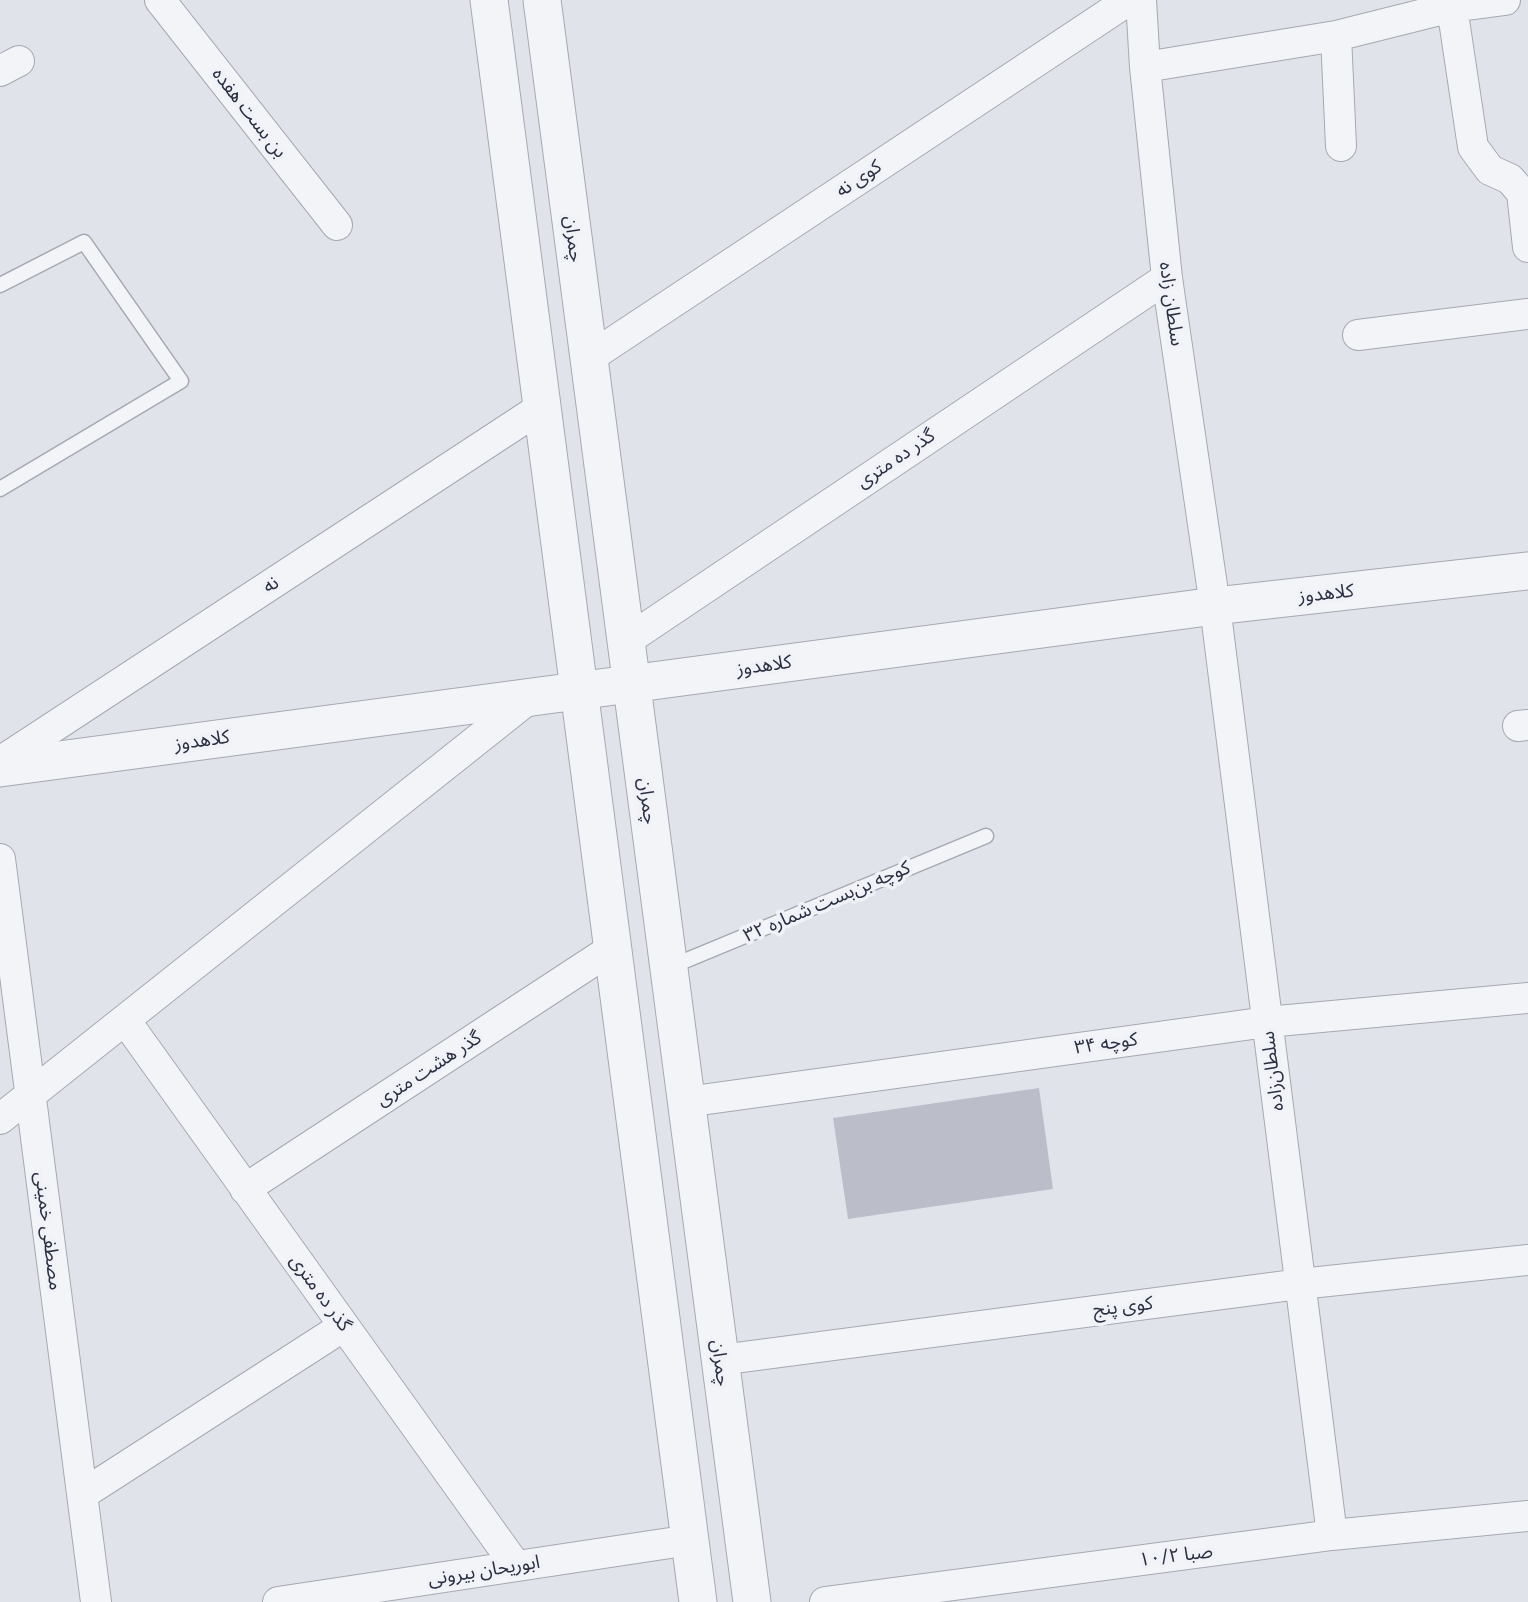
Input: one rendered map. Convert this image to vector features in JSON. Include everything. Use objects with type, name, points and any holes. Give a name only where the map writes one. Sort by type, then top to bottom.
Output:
[{"type":"street","name":"بن بست هفده","points":[[160,0],[337,225]]},
{"type":"street","points":[[489,0],[698,1602]]},
{"type":"street","name":"چمران","points":[[542,0],[752,1602]]},
{"type":"street","name":"کوی نه","points":[[589,358],[1129,0]]},
{"type":"street","name":"سلطان زاده","points":[[1141,0],[1145,67],[1167,278],[1215,606]]},
{"type":"street","points":[[1145,67],[1336,36],[1452,7],[1505,0]]},
{"type":"street","points":[[1452,7],[1473,147],[1490,170],[1510,179],[1522,193],[1528,247]]},
{"type":"street","points":[[1336,36],[1341,146]]},
{"type":"street","name":"گذر ده متری","points":[[625,641],[1167,278]]},
{"type":"street","points":[[1358,335],[1528,314]]},
{"type":"street","name":"نه","points":[[0,762],[542,407]]},
{"type":"street","name":"کلاهدوز","points":[[0,768],[1215,606],[1528,571]]},
{"type":"street","name":"سلطان‌زاده","points":[[1215,606],[1332,1535]]},
{"type":"street","points":[[0,1119],[531,697]]},
{"type":"street","name":"مصطفی خمینی","points":[[0,859],[96,1602]]},
{"type":"street","name":"گذر هشت متری","points":[[245,1189],[612,948]]},
{"type":"street","name":"کوچه ۳۴","points":[[686,1101],[1267,1022],[1528,998]]},
{"type":"street","name":"گذر ده متری","points":[[125,1020],[516,1566]]},
{"type":"street","name":"کوی پنج","points":[[720,1360],[1300,1284],[1528,1260]]},
{"type":"street","points":[[83,1494],[344,1326]]},
{"type":"street","name":"صبا ۱۰/۲","points":[[825,1602],[1332,1535],[1528,1516]]},
{"type":"street","points":[[690,1540],[743,1533]]},
{"type":"street","name":"ابوریحان بیرونی","points":[[278,1602],[690,1540]]},
{"type":"lane","points":[[0,285],[84,242],[181,381],[0,489]]},
{"type":"lane","name":"کوچه بن‌بست شماره ۳۲","points":[[668,968],[986,836]]},
{"type":"building","points":[[1039,1088],[1053,1189],[848,1219],[833,1118]]}]
